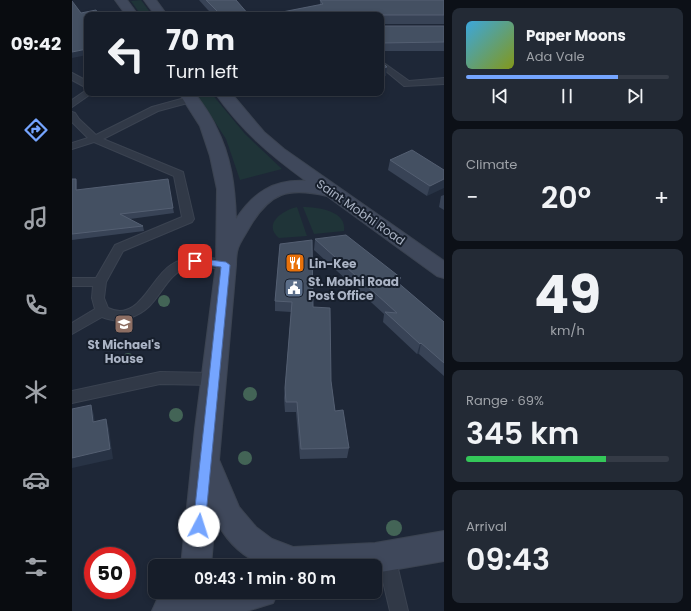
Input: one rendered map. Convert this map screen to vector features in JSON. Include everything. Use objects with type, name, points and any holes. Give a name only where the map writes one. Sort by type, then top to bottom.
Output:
[{"type":"main road","points":[[121,0],[130,12]]},
{"type":"main road","points":[[150,0],[159,12]]},
{"type":"main road","points":[[190,96],[208,126],[219,156],[226,189],[225,258],[205,457],[197,559]]},
{"type":"main road","name":"Saint Mobhi Road","points":[[226,96],[258,135],[278,153],[444,271]]},
{"type":"main road","points":[[225,258],[253,208],[266,196],[286,188],[304,186],[323,189],[334,194]]},
{"type":"main road","points":[[205,457],[221,501],[229,517],[246,536],[262,550],[284,559]]},
{"type":"main road","points":[[376,559],[444,546]]},
{"type":"main road","points":[[185,604],[217,599]]},
{"type":"lane","points":[[384,65],[407,84],[444,81]]},
{"type":"lane","points":[[72,76],[84,83]]},
{"type":"lane","points":[[72,104],[84,96]]},
{"type":"lane","points":[[72,146],[94,139],[154,109],[190,96]]},
{"type":"lane","points":[[72,115],[94,139],[179,174],[188,219],[119,248],[100,282],[98,298],[102,311],[113,317],[133,314],[145,306],[162,279],[182,264],[225,258]]},
{"type":"lane","points":[[72,282],[100,282]]},
{"type":"lane","points":[[72,329],[102,311]]},
{"type":"lane","points":[[72,397],[160,378],[213,379]]},
{"type":"lane","points":[[382,580],[399,611]]},
{"type":"green space","points":[[141,0],[150,12],[139,12],[131,1]]},
{"type":"green space","points":[[198,96],[213,96],[245,134],[282,169],[240,180],[226,139]]},
{"type":"green space","points":[[297,207],[307,236],[279,238],[274,233],[273,228],[276,218],[286,211]]},
{"type":"green space","points":[[303,207],[323,209],[336,215],[344,224],[344,231],[314,234]]},
{"type":"building","points":[[206,0],[236,0],[246,12],[218,12]]},
{"type":"building","points":[[320,0],[444,0],[444,15],[384,15],[384,12],[282,12],[323,4]]},
{"type":"building","points":[[72,1],[81,13],[84,12],[84,50],[72,52]]},
{"type":"building","points":[[96,10],[97,12],[86,12]]},
{"type":"building","points":[[384,26],[444,26],[444,42],[384,43]]},
{"type":"building","points":[[412,150],[444,170],[444,179],[430,186],[390,160]]},
{"type":"building","points":[[72,179],[76,179],[76,190],[168,179],[173,208],[120,214],[143,226],[72,234]]},
{"type":"building","points":[[346,235],[401,278],[396,281],[444,322],[444,363],[421,343],[420,344],[385,312],[397,313],[315,239]]},
{"type":"building","points":[[312,240],[313,307],[330,308],[331,381],[335,411],[343,410],[349,448],[301,449],[297,402],[286,402],[285,388],[292,302],[275,301],[280,244]]},
{"type":"building","points":[[91,405],[93,422],[106,419],[110,449],[72,458],[72,409]]},
{"type":"place","name":"Lin-Kee","points":[[295,263]]},
{"type":"place","name":"St. Mobhi Road Post Office","points":[[294,288]]},
{"type":"place","name":"St Michael's House","points":[[124,324]]},
{"type":"route","points":[[195,261],[226,265],[199,526]]}]
